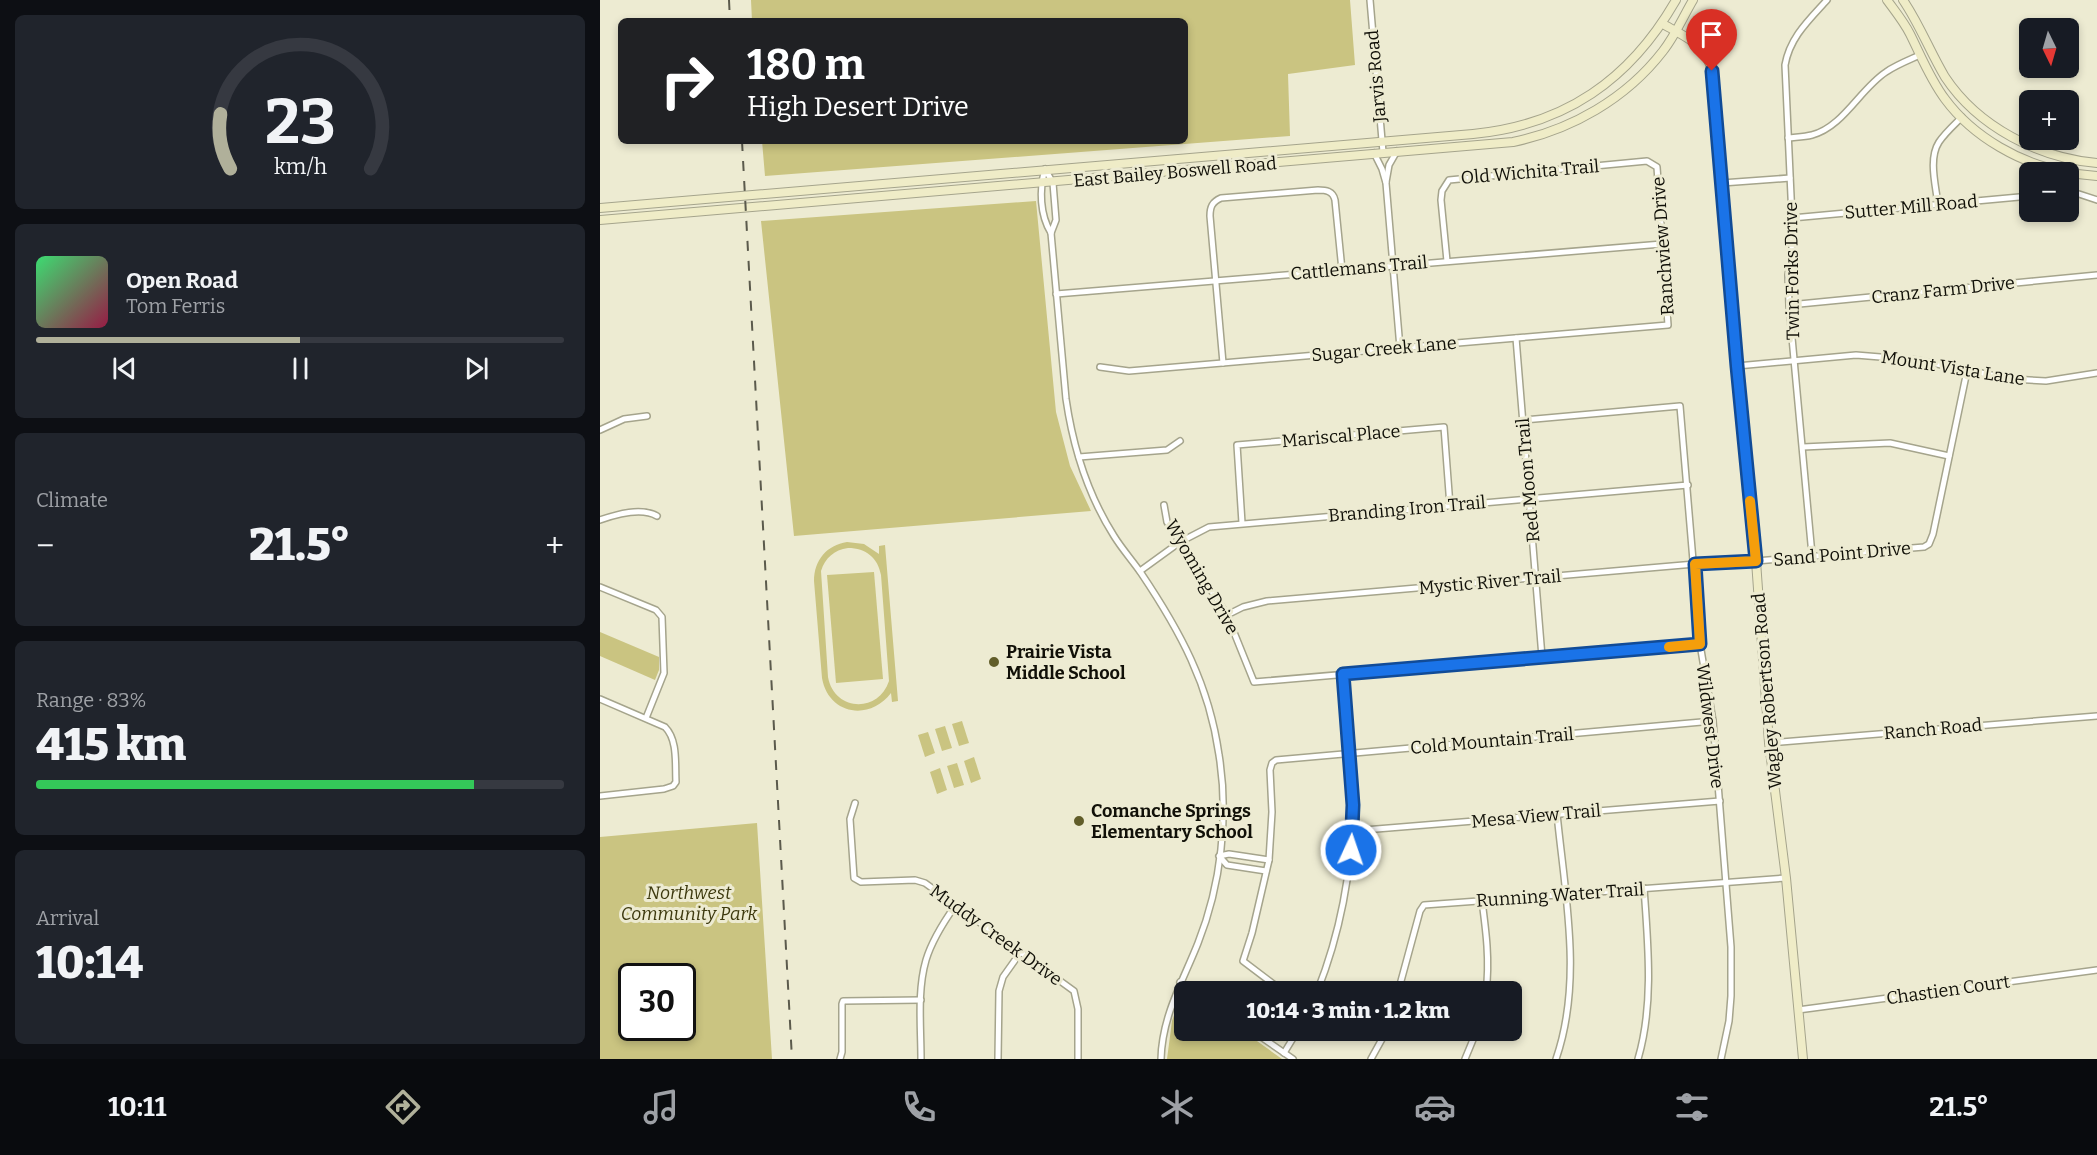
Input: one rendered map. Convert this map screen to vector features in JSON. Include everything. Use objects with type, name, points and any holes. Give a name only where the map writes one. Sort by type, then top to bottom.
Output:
[{"type":"main road","name":"East Bailey Boswell Road","points":[[600,208],[1492,132],[1547,118],[1585,99],[1609,82],[1638,55],[1663,24],[1676,0]]},
{"type":"main road","name":"East Bailey Boswell Road","points":[[600,220],[1053,183],[1379,153],[1498,145],[1556,130],[1598,109],[1640,77],[1664,50],[1693,0]]},
{"type":"main road","points":[[1887,0],[1910,32],[1920,55],[1946,100],[1971,126],[2006,152],[2032,162]]},
{"type":"main road","points":[[1903,0],[1946,77],[1992,126],[2030,145],[2063,157],[2097,163]]},
{"type":"main road","name":"Wagley Robertson Road","points":[[1663,24],[1696,44],[1706,53],[1710,62],[1756,561],[1769,743],[1786,878],[1803,1059]]},
{"type":"main road","points":[[1920,55],[1932,50]]},
{"type":"main road","points":[[1962,117],[1972,107]]},
{"type":"main road","points":[[2082,161],[2079,174],[2097,176]]},
{"type":"main road","points":[[897,182],[898,196]]},
{"type":"main road","points":[[650,204],[651,215]]},
{"type":"street","name":"Jarvis Road","points":[[1370,0],[1382,142],[1379,153],[1386,183]]},
{"type":"street","name":"Twin Forks Drive","points":[[1812,555],[1789,306],[1788,275],[1792,249],[1792,218],[1785,65],[1794,38],[1827,0]]},
{"type":"street","points":[[1788,138],[1812,135],[1829,127],[1839,120],[1855,101],[1887,71],[1920,55]]},
{"type":"street","points":[[1938,205],[1934,154],[1938,144],[1962,117]]},
{"type":"street","points":[[1397,152],[1389,165],[1386,183],[1400,348]]},
{"type":"street","name":"Old Wichita Trail","points":[[1447,261],[1441,200],[1442,192],[1449,180],[1647,161],[1657,167]]},
{"type":"street","name":"Ranchview Drive","points":[[1657,167],[1668,325]]},
{"type":"street","points":[[1045,169],[1053,183],[1056,220],[1051,234]]},
{"type":"street","points":[[1045,169],[1041,184],[1044,221],[1051,234],[1068,417],[1079,457],[1090,488],[1108,526],[1140,570],[1183,640],[1197,669],[1210,705],[1223,783],[1223,825],[1213,890],[1201,933],[1180,981]]},
{"type":"street","points":[[1722,183],[1790,178]]},
{"type":"street","points":[[1223,363],[1210,216],[1212,204],[1221,198],[1318,190],[1330,192],[1334,195],[1335,200],[1342,270]]},
{"type":"street","points":[[2079,194],[2097,200]]},
{"type":"street","name":"Sutter Mill Road","points":[[1792,218],[2019,197]]},
{"type":"street","name":"Cattlemans Trail","points":[[1056,294],[1662,244]]},
{"type":"street","name":"Cranz Farm Drive","points":[[1789,306],[2097,275]]},
{"type":"street","name":"Sugar Creek Lane","points":[[1100,367],[1121,372],[1668,325]]},
{"type":"street","name":"Red Moon Trail","points":[[1516,338],[1542,657]]},
{"type":"street","name":"Mount Vista Lane","points":[[1737,366],[1856,355],[1917,360],[2012,379],[2046,381],[2097,373]]},
{"type":"street","name":"Sand Point Drive","points":[[1756,561],[1924,547],[1929,544],[1934,534],[1966,371]]},
{"type":"street","name":"Wildwest Drive","points":[[1523,420],[1680,406],[1700,644],[1713,722],[1732,971],[1729,1021],[1721,1059]]},
{"type":"street","points":[[600,430],[624,419],[647,416]]},
{"type":"street","name":"Mariscal Place","points":[[1242,523],[1237,445],[1444,427],[1450,506]]},
{"type":"street","points":[[1079,457],[1167,450],[1180,441]]},
{"type":"street","points":[[1803,447],[1890,443],[1949,456]]},
{"type":"street","name":"Branding Iron Trail","points":[[1140,570],[1180,542],[1209,527],[1688,485]]},
{"type":"street","name":"Wyoming Drive","points":[[1164,505],[1167,522],[1227,615],[1254,682],[1343,674]]},
{"type":"street","points":[[600,520],[633,512],[649,512],[657,516]]},
{"type":"street","name":"Mystic River Trail","points":[[1227,615],[1243,607],[1267,601],[1695,564],[1756,561]]},
{"type":"street","points":[[600,587],[656,610],[662,617],[664,673],[646,718]]},
{"type":"street","points":[[1320,981],[1340,912],[1347,878],[1352,831],[1353,805],[1343,674],[1700,644]]},
{"type":"street","points":[[600,699],[646,718],[670,732],[673,740],[676,782],[673,786],[664,789],[600,796]]},
{"type":"street","name":"Ranch Road","points":[[1769,743],[2097,716]]},
{"type":"street","name":"Cold Mountain Trail","points":[[1269,860],[1272,812],[1270,770],[1272,763],[1281,759],[1713,722]]},
{"type":"street","name":"Mesa View Trail","points":[[1352,831],[1719,801]]},
{"type":"street","name":"Muddy Creek Drive","points":[[855,803],[850,819],[854,878],[861,882],[920,881],[1074,991],[1078,1009],[1078,1059]]},
{"type":"street","points":[[1556,1059],[1570,997],[1571,967],[1557,814]]},
{"type":"street","points":[[1219,856],[1228,854],[1269,860],[1243,961],[1269,981]]},
{"type":"street","points":[[1219,856],[1227,865],[1266,871]]},
{"type":"street","name":"Running Water Trail","points":[[1401,981],[1420,911],[1424,905],[1786,878]]},
{"type":"street","points":[[1638,1059],[1642,1044],[1648,983],[1644,888]]},
{"type":"street","points":[[1482,901],[1487,939],[1488,981]]},
{"type":"street","points":[[921,1059],[921,1000],[926,958],[936,936],[955,906]]},
{"type":"street","points":[[998,1059],[999,991],[1003,977],[1020,953]]},
{"type":"street","name":"Chastien Court","points":[[1798,1010],[2097,970]]},
{"type":"street","points":[[840,1059],[843,1001],[921,1000]]},
{"type":"street","points":[[1161,1059],[1166,1023],[1174,1000]]},
{"type":"street","points":[[1267,1041],[1293,1059]]},
{"type":"street","points":[[1284,1053],[1291,1041]]},
{"type":"street","points":[[1371,1059],[1381,1041]]},
{"type":"street","points":[[1465,1059],[1472,1041]]},
{"type":"green space","points":[[751,0],[1350,0],[1355,65],[1288,74],[1290,136],[1188,144],[1188,18],[752,18]]},
{"type":"green space","points":[[762,144],[1185,144],[765,176]]},
{"type":"green space","points":[[1036,201],[1056,412],[1070,466],[1091,511],[794,536],[761,221]]},
{"type":"green space","points":[[847,542],[864,544],[879,554],[879,546],[885,545],[898,701],[892,702],[891,693],[872,708],[850,710],[832,700],[826,690],[822,678],[814,581],[819,560],[833,546]],"holes":[[[854,548],[870,555],[881,575],[889,681],[876,699],[857,704],[839,697],[828,677],[821,571],[825,562],[834,553]]]},
{"type":"green space","points":[[874,572],[883,679],[836,683],[827,575]]},
{"type":"green space","points":[[600,632],[659,657],[659,670],[655,680],[600,656]]},
{"type":"green space","points":[[962,721],[969,743],[959,746],[952,724]]},
{"type":"green space","points":[[945,726],[952,748],[942,751],[935,729]]},
{"type":"green space","points":[[928,732],[935,753],[925,757],[918,735]]},
{"type":"green space","points":[[974,757],[981,779],[971,783],[964,761]]},
{"type":"green space","points":[[957,763],[964,785],[954,788],[947,766]]},
{"type":"green space","points":[[940,768],[947,790],[937,794],[930,772]]},
{"type":"green space","name":"Northwest Community Park","points":[[757,823],[772,1059],[600,1059],[600,837]]},
{"type":"green space","points":[[1174,1015],[1174,1041],[1257,1041],[1282,1059],[1167,1059]]},
{"type":"railway","points":[[729,0],[730,18]]},
{"type":"railway","points":[[742,144],[792,1059]]},
{"type":"slow traffic","points":[[1669,647],[1700,644],[1695,564],[1756,561],[1750,501]]},
{"type":"place","name":"Prairie Vista Middle School","points":[[994,662]]},
{"type":"place","name":"Comanche Springs Elementary School","points":[[1079,821]]},
{"type":"route","points":[[1351,850],[1353,805],[1343,674],[1700,644],[1695,564],[1756,561],[1712,71]]}]
